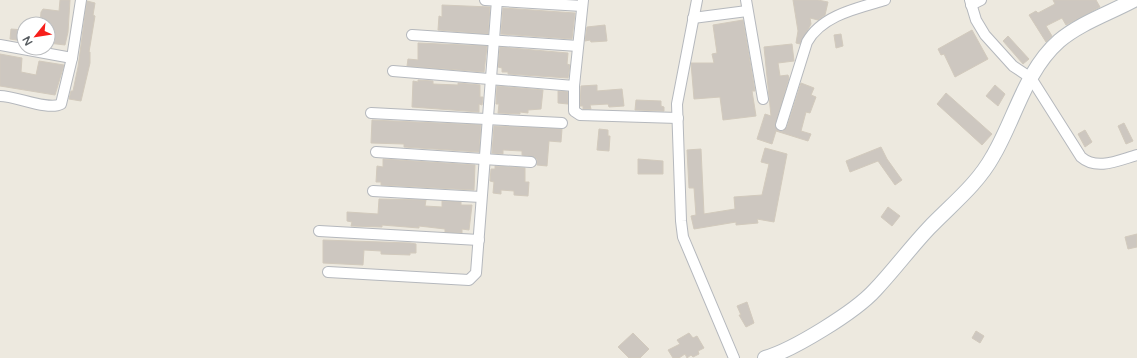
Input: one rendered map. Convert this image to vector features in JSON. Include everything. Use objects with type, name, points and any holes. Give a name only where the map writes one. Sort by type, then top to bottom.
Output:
[{"type":"street","points":[[0,96],[14,97],[52,106],[61,104],[72,58],[80,0]]},
{"type":"street","points":[[485,0],[582,3],[574,86],[574,109],[580,114],[678,118]]},
{"type":"street","points":[[328,272],[469,280],[476,274],[497,0]]},
{"type":"street","points":[[697,0],[679,92],[678,118],[683,237],[734,358]]},
{"type":"street","points":[[746,0],[763,100]]},
{"type":"street","points":[[781,125],[812,33],[835,17],[885,0]]},
{"type":"street","points":[[981,0],[971,3],[976,20],[985,35],[1013,66],[1032,78],[1072,144],[1085,161],[1100,164],[1137,155]]},
{"type":"street","points":[[765,358],[790,354],[866,299],[907,251],[974,184],[993,157],[1032,78],[1049,52],[1059,41],[1134,0]]},
{"type":"street","points":[[693,18],[747,11]]},
{"type":"street","points":[[412,35],[578,46]]},
{"type":"street","points":[[0,45],[72,58]]},
{"type":"street","points":[[393,71],[574,86]]},
{"type":"street","points":[[371,113],[562,122]]},
{"type":"street","points":[[376,152],[531,162]]},
{"type":"street","points":[[373,191],[481,197]]},
{"type":"street","points":[[319,231],[479,240]]},
{"type":"building","points":[[60,0],[70,0],[68,32],[65,45],[56,44],[56,16],[41,16],[43,9],[59,11]]},
{"type":"building","points":[[793,0],[818,0],[828,2],[825,15],[818,20],[810,18],[811,24],[800,44],[796,43],[798,31]]},
{"type":"building","points":[[1053,0],[1096,0],[1100,7],[1066,25],[1062,18],[1046,26],[1052,36],[1046,42],[1029,15],[1036,11],[1038,13],[1055,4]]},
{"type":"building","points":[[87,1],[95,3],[93,15],[95,16],[89,52],[90,63],[81,101],[69,99],[71,91],[73,91],[78,67]]},
{"type":"building","points":[[442,5],[490,7],[488,34],[438,30],[439,16],[442,17]]},
{"type":"building","points":[[503,8],[575,13],[572,39],[501,34]]},
{"type":"building","points":[[743,20],[755,91],[752,91],[756,116],[723,120],[720,97],[694,99],[691,63],[714,63],[712,54],[717,53],[713,25]]},
{"type":"building","points":[[605,25],[607,41],[585,41],[587,27]]},
{"type":"building","points":[[11,29],[16,29],[16,40],[10,39]]},
{"type":"building","points":[[972,30],[988,59],[955,77],[944,54],[941,55],[938,49]]},
{"type":"building","points":[[841,34],[843,46],[836,48],[834,35]]},
{"type":"building","points":[[1008,36],[1029,59],[1023,64],[1003,41]]},
{"type":"building","points":[[418,43],[487,46],[484,72],[407,66],[408,59],[418,60]]},
{"type":"building","points":[[792,44],[794,61],[778,63],[780,76],[788,75],[789,78],[775,126],[779,131],[783,131],[787,127],[801,83],[814,88],[811,95],[816,97],[810,113],[806,112],[801,131],[811,134],[808,141],[776,131],[772,144],[757,139],[765,114],[771,116],[764,47]]},
{"type":"building","points":[[500,47],[568,53],[567,64],[570,65],[568,78],[508,74],[508,72],[502,72],[502,68],[498,67]]},
{"type":"building","points":[[0,54],[22,58],[21,72],[36,75],[39,61],[64,65],[55,95],[0,86]]},
{"type":"building","points":[[418,80],[433,81],[433,84],[458,85],[458,83],[480,85],[480,97],[483,97],[482,105],[479,104],[479,112],[412,107],[413,81],[418,82]]},
{"type":"building","points":[[597,85],[597,91],[622,89],[624,106],[609,107],[608,104],[590,105],[591,109],[583,109],[583,106],[580,106],[581,86]]},
{"type":"building","points":[[995,85],[1005,94],[998,106],[986,96]]},
{"type":"building","points":[[497,86],[543,90],[541,109],[528,110],[528,113],[520,112],[520,114],[498,113],[499,104],[496,104]]},
{"type":"building","points":[[558,91],[568,92],[568,104],[558,103]]},
{"type":"building","points":[[946,93],[992,134],[982,145],[937,104]]},
{"type":"building","points":[[636,100],[661,101],[661,106],[664,107],[664,111],[635,110]]},
{"type":"building","points":[[372,120],[481,125],[479,152],[404,147],[404,144],[371,143]]},
{"type":"building","points":[[1124,123],[1133,141],[1126,144],[1118,126]]},
{"type":"building","points":[[494,126],[562,129],[561,142],[549,141],[547,166],[537,165],[537,159],[535,157],[522,155],[522,151],[503,150],[503,154],[492,153]]},
{"type":"building","points":[[599,129],[608,130],[608,136],[610,136],[609,151],[597,150]]},
{"type":"building","points":[[1085,130],[1092,142],[1085,147],[1078,134]]},
{"type":"building","points":[[881,147],[887,159],[902,180],[895,185],[878,161],[850,172],[846,161]]},
{"type":"building","points":[[765,148],[787,154],[774,222],[757,219],[758,223],[736,225],[736,222],[694,229],[691,216],[696,215],[694,188],[689,188],[687,150],[701,149],[704,214],[735,209],[734,197],[762,195],[769,164],[761,162]]},
{"type":"building","points":[[383,159],[475,165],[474,190],[381,185],[381,182],[376,182],[377,166],[383,167]]},
{"type":"building","points":[[638,159],[663,161],[663,174],[638,174]]},
{"type":"building","points":[[495,166],[525,168],[525,182],[529,182],[528,196],[514,195],[514,191],[501,190],[501,194],[493,193],[494,182],[490,181],[491,169],[495,169]]},
{"type":"building","points":[[379,199],[426,200],[425,206],[442,207],[442,201],[461,202],[461,205],[472,205],[469,230],[462,229],[462,233],[445,232],[445,229],[419,226],[419,228],[382,225],[382,227],[351,226],[352,222],[347,221],[347,212],[378,214]]},
{"type":"building","points":[[888,207],[900,216],[892,226],[881,217]]},
{"type":"building","points":[[1137,234],[1137,247],[1128,249],[1125,237]]},
{"type":"building","points":[[323,240],[410,243],[416,244],[416,253],[410,253],[410,255],[381,254],[381,251],[364,250],[363,265],[323,263]]},
{"type":"building","points":[[747,302],[754,323],[746,327],[739,315],[741,315],[737,306]]},
{"type":"building","points":[[976,331],[984,336],[980,343],[972,338]]},
{"type":"building","points":[[633,333],[649,349],[640,358],[629,358],[618,347]]},
{"type":"building","points":[[689,333],[693,338],[697,336],[704,348],[698,351],[699,354],[693,357],[691,355],[687,358],[685,354],[679,358],[673,358],[668,350],[680,344],[677,340]]}]
